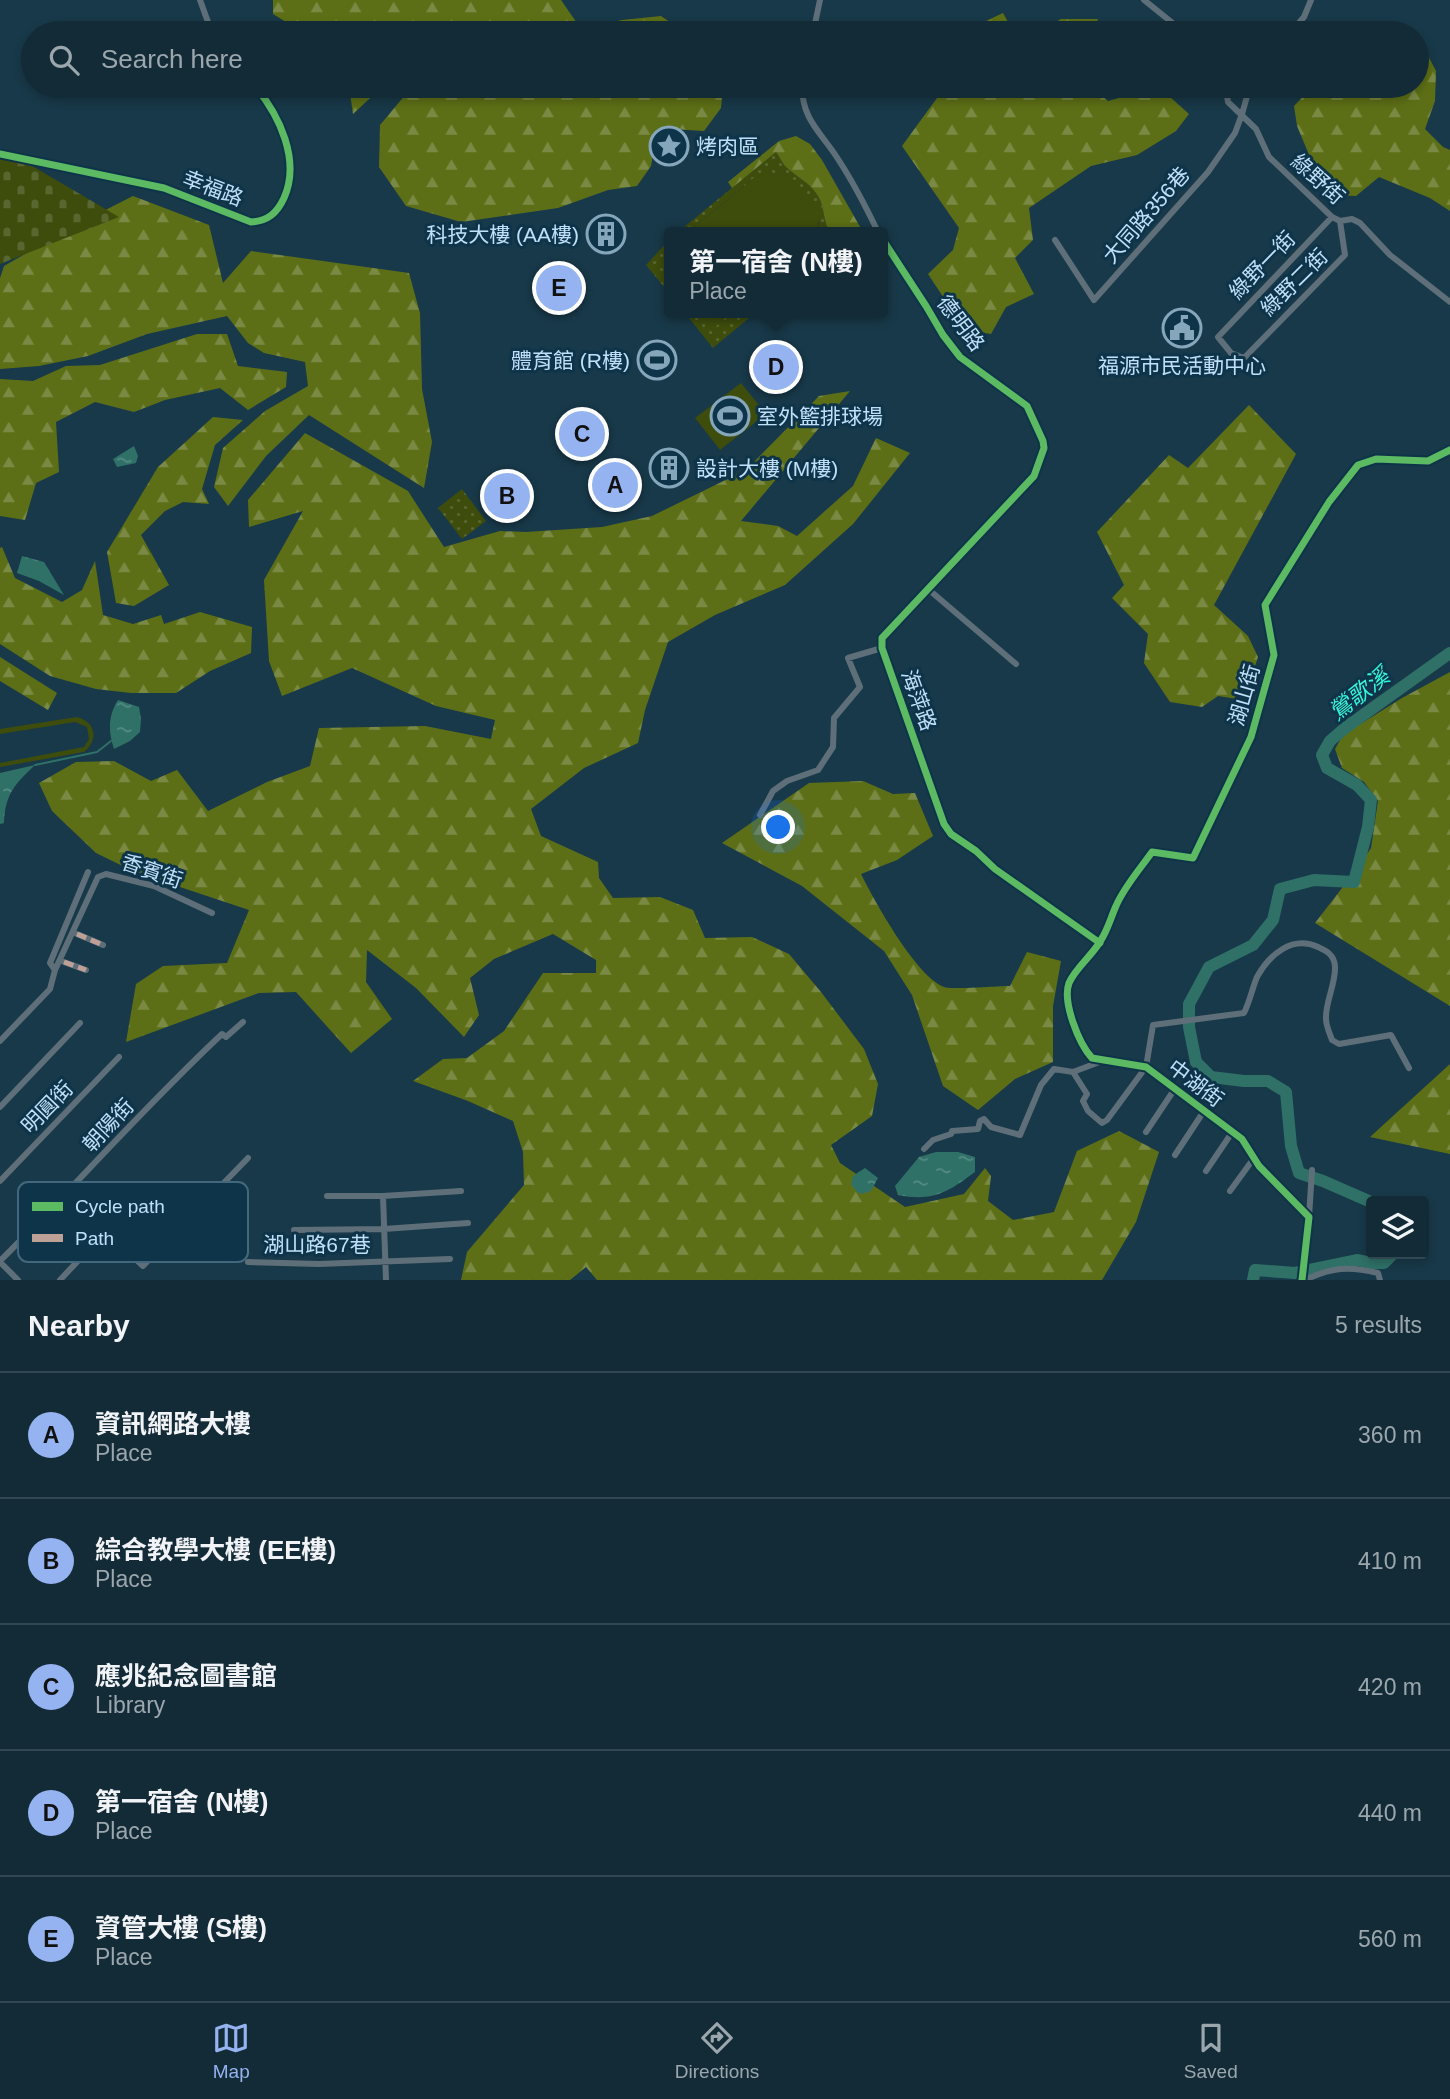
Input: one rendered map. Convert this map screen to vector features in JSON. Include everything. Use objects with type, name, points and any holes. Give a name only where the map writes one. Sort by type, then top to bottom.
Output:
[{"type":"street","points":[[200,0],[208,21]]},
{"type":"street","points":[[816,21],[820,0]]},
{"type":"street","points":[[1143,0],[1171,21]]},
{"type":"street","points":[[1300,21],[1311,0]]},
{"type":"street","name":"幸福路","points":[[0,154],[164,188],[251,222],[263,221],[278,210],[289,185],[288,149],[281,128],[264,98]]},
{"type":"street","points":[[803,98],[804,109],[837,158],[875,227]]},
{"type":"street","name":"綠野街","points":[[1227,98],[1228,102],[1256,129],[1269,157],[1332,217],[1340,221],[1352,219],[1360,223],[1390,254],[1450,302]]},
{"type":"street","name":"大同路356巷","points":[[1055,240],[1094,300],[1208,172],[1235,133],[1247,98]]},
{"type":"street","name":"綠野一街","points":[[1244,358],[1231,352],[1218,337],[1332,217]]},
{"type":"street","name":"綠野二街","points":[[1244,358],[1345,255],[1340,221]]},
{"type":"street","name":"德明路","points":[[888,248],[960,357],[1027,406],[1045,448]]},
{"type":"street","name":"海萍路","points":[[1045,448],[1034,476],[883,638],[882,648],[944,824],[951,834],[995,869],[1100,943]]},
{"type":"street","name":"湖山街","points":[[1100,943],[1117,904],[1152,852],[1193,858],[1251,737],[1274,654],[1265,605],[1329,502],[1358,465],[1376,458],[1428,461],[1450,450]]},
{"type":"street","points":[[928,589],[1016,664]]},
{"type":"street","points":[[760,815],[773,791],[787,781],[818,770],[833,747],[834,718],[860,687],[848,658],[882,648]]},
{"type":"street","name":"香賓街","points":[[55,970],[50,963],[88,872]]},
{"type":"street","name":"香賓街","points":[[0,1041],[50,989],[55,970],[98,877],[106,874],[154,886],[212,913]]},
{"type":"street","points":[[77,934],[103,945]]},
{"type":"street","points":[[1073,1072],[1087,1094],[1083,1101],[1088,1111],[1102,1123],[1146,1067],[1153,1025],[1244,1013],[1257,978],[1273,955],[1297,942],[1327,951],[1335,966],[1326,1019],[1332,1040],[1339,1044],[1391,1035],[1409,1068]]},
{"type":"street","points":[[1100,943],[1069,984],[1068,1000],[1070,1015],[1087,1052],[1092,1058],[1104,1060]]},
{"type":"street","points":[[64,962],[86,970]]},
{"type":"street","name":"朝陽街","points":[[78,1182],[195,1059],[222,1034],[226,1037],[243,1022]]},
{"type":"street","points":[[0,1107],[80,1023]]},
{"type":"street","name":"明圓街","points":[[0,1181],[119,1057]]},
{"type":"street","points":[[924,1149],[933,1140],[951,1134],[952,1131],[978,1129],[980,1121],[984,1119],[991,1127],[1020,1135],[1041,1086],[1054,1069],[1073,1072],[1104,1060]]},
{"type":"street","name":"中湖街","points":[[1104,1060],[1146,1067],[1233,1131],[1242,1139],[1259,1166],[1309,1217]]},
{"type":"street","points":[[1146,1132],[1174,1090]]},
{"type":"street","points":[[1175,1154],[1204,1111]]},
{"type":"street","points":[[1206,1171],[1233,1131]]},
{"type":"street","points":[[225,1182],[248,1158]]},
{"type":"street","points":[[1230,1191],[1254,1158]]},
{"type":"street","points":[[1312,1170],[1304,1279],[1334,1269],[1350,1267],[1378,1273],[1380,1280]]},
{"type":"street","points":[[327,1196],[461,1191]]},
{"type":"street","points":[[383,1196],[386,1280]]},
{"type":"street","points":[[294,1230],[384,1229],[468,1223]]},
{"type":"street","name":"朝陽街","points":[[0,1261],[18,1243]]},
{"type":"street","name":"湖山路67巷","points":[[247,1262],[319,1264],[450,1259]]},
{"type":"street","points":[[0,1261],[18,1280]]},
{"type":"street","points":[[60,1280],[77,1262]]},
{"type":"green space","points":[[273,0],[561,0],[575,21],[284,21],[273,14]]},
{"type":"green space","points":[[1003,13],[1007,21],[986,21]]},
{"type":"green space","points":[[661,16],[668,21],[617,21],[622,20]]},
{"type":"green space","points":[[1061,19],[1098,19],[1097,21],[1057,21]]},
{"type":"green space","points":[[1429,58],[1436,71],[1435,101],[1425,129],[1443,147],[1450,150],[1450,211],[1430,198],[1379,177],[1356,196],[1336,195],[1320,181],[1297,126],[1294,106],[1302,98],[1429,98]]},
{"type":"green space","points":[[351,98],[370,98],[353,114]]},
{"type":"green space","points":[[403,98],[722,98],[721,108],[704,131],[672,129],[655,144],[651,166],[637,186],[608,190],[558,208],[461,222],[406,206],[379,167],[380,125]]},
{"type":"green space","points":[[937,98],[1104,98],[1108,101],[1119,98],[1171,98],[1189,114],[1176,131],[1137,155],[1091,166],[1029,208],[1033,240],[1015,258],[1034,294],[1006,307],[991,334],[965,330],[928,274],[953,250],[959,228],[902,146]]},
{"type":"green space","points":[[796,136],[810,144],[860,227],[828,227],[815,191],[785,166],[776,152],[732,188],[728,182],[779,141]]},
{"type":"green space","points":[[776,152],[785,166],[815,191],[828,227],[818,227],[819,222],[754,178],[694,227],[684,227]]},
{"type":"green space","points":[[0,157],[22,160],[119,217],[0,264]]},
{"type":"green space","points":[[767,173],[798,184],[812,200],[818,227],[694,227],[754,178]]},
{"type":"green space","points":[[133,196],[209,225],[223,283],[251,251],[409,273],[420,313],[422,389],[432,442],[424,488],[309,415],[266,456],[228,506],[214,487],[223,448],[265,411],[308,386],[305,362],[264,353],[248,343],[227,316],[147,334],[88,356],[39,366],[0,369],[0,278],[4,266]]},
{"type":"green space","points":[[664,245],[664,287],[646,265]]},
{"type":"green space","points":[[689,318],[712,318],[715,326],[725,318],[749,318],[713,348]]},
{"type":"green space","points":[[710,318],[725,318],[715,327],[708,320]]},
{"type":"green space","points":[[197,334],[227,334],[238,366],[287,372],[286,387],[248,410],[220,388],[165,400],[134,412],[95,402],[56,422],[59,472],[36,483],[25,520],[0,516],[0,379],[33,381],[66,366],[100,365]]},
{"type":"green space","name":"室外籃排球場","points":[[741,383],[766,414],[720,450],[695,418]]},
{"type":"green space","points":[[850,391],[741,521],[778,526],[797,536],[853,486],[876,438],[910,453],[853,524],[785,585],[715,615],[668,642],[645,710],[638,743],[584,768],[531,809],[541,836],[598,862],[599,878],[613,898],[660,897],[693,910],[705,938],[752,937],[789,954],[864,1049],[878,1084],[872,1116],[831,1145],[840,1163],[905,1207],[964,1194],[985,1168],[991,1176],[988,1201],[1013,1220],[1054,1212],[1077,1151],[1119,1131],[1159,1152],[1136,1222],[1102,1280],[597,1280],[586,1267],[570,1280],[461,1280],[467,1252],[524,1185],[523,1152],[513,1121],[413,1081],[443,1059],[467,1058],[504,1031],[543,973],[596,973],[596,960],[553,934],[494,959],[470,978],[479,1015],[464,1037],[416,988],[367,950],[366,982],[392,1019],[351,1053],[296,992],[259,993],[126,1042],[136,984],[163,966],[227,963],[249,910],[135,872],[96,853],[52,811],[39,783],[76,762],[114,761],[151,781],[177,770],[208,811],[267,782],[310,766],[319,728],[425,726],[491,739],[495,720],[436,706],[352,668],[282,696],[269,661],[264,580],[303,511],[249,527],[248,500],[305,433],[408,491],[444,547],[500,531],[602,527],[652,516],[746,470],[819,396]]},
{"type":"green space","points":[[1249,405],[1296,454],[1214,605],[1248,636],[1258,657],[1244,700],[1218,696],[1202,707],[1170,702],[1144,663],[1148,634],[1112,598],[1124,585],[1097,532],[1169,455],[1188,468]]},
{"type":"green space","points":[[213,417],[243,420],[215,445],[202,489],[209,504],[183,502],[165,511],[141,535],[169,585],[134,606],[116,603],[107,552],[158,467]]},
{"type":"green space","points":[[462,489],[486,521],[462,539],[438,508]]},
{"type":"green space","points":[[2,547],[15,578],[62,602],[82,590],[95,561],[103,615],[133,624],[161,615],[164,624],[200,612],[252,627],[251,653],[210,671],[176,693],[131,693],[96,689],[50,676],[0,644]]},
{"type":"green space","points":[[0,657],[57,693],[48,710],[0,681]]},
{"type":"green space","points":[[1450,672],[1450,1006],[1315,923],[1371,848],[1378,801],[1364,782],[1342,768],[1335,749],[1343,735]]},
{"type":"green space","points":[[77,717],[88,723],[93,732],[92,742],[84,752],[0,767],[0,763],[84,747],[89,739],[87,727],[75,722],[0,734],[0,729]]},
{"type":"green space","points":[[863,781],[893,794],[915,793],[933,836],[897,860],[861,874],[897,937],[921,969],[933,980],[948,988],[1010,986],[1027,952],[1061,961],[1053,1006],[1053,1062],[1015,1079],[978,1110],[943,1086],[912,995],[884,951],[802,886],[722,843],[809,783]]},
{"type":"green space","points":[[1450,1064],[1450,1154],[1370,1137]]},
{"type":"water","points":[[134,446],[138,456],[136,463],[117,467],[113,459]]},
{"type":"water","points":[[22,556],[44,562],[64,595],[17,573]]},
{"type":"water","points":[[118,700],[139,707],[140,732],[114,749],[110,724]]},
{"type":"water","points":[[35,765],[12,790],[6,804],[4,823],[0,824],[0,773]]},
{"type":"water","points":[[936,1152],[958,1152],[975,1157],[975,1172],[939,1194],[921,1197],[898,1195],[895,1186],[919,1157]]},
{"type":"water","points":[[865,1168],[878,1178],[871,1191],[862,1194],[851,1184],[853,1176]]},
{"type":"waterway","name":"鶯歌溪","points":[[1366,1200],[1299,1173],[1291,1146],[1286,1092],[1268,1081],[1211,1077],[1196,1062],[1189,1027],[1189,1004],[1209,967],[1253,945],[1273,920],[1280,889],[1314,880],[1354,882],[1368,827],[1371,800],[1357,785],[1327,768],[1322,755],[1330,741],[1345,728],[1450,653]]},
{"type":"waterway","points":[[35,765],[97,752],[111,741]]},
{"type":"waterway","name":"鶯歌溪","points":[[1253,1280],[1255,1270],[1295,1273],[1358,1260],[1384,1263],[1388,1259]]},
{"type":"marked path","points":[[77,934],[103,945]]},
{"type":"marked path","points":[[64,962],[86,970]]},
{"type":"cycle path","points":[[0,154],[164,188],[251,222],[262,220],[275,212],[284,198],[290,169],[285,139],[264,98]]},
{"type":"cycle path","points":[[888,248],[960,357],[1027,406],[1044,448],[1034,476],[882,638],[882,648],[944,824],[951,834],[976,851],[995,869],[1100,943]]},
{"type":"cycle path","points":[[1302,1280],[1309,1217],[1259,1166],[1242,1139],[1146,1067],[1092,1058],[1073,1022],[1067,991],[1072,977],[1103,936],[1123,892],[1152,852],[1193,858],[1251,737],[1274,655],[1265,605],[1329,502],[1358,465],[1376,459],[1428,461],[1450,450]]},
{"type":"place","name":"烤肉區","points":[[669,146]]},
{"type":"place","name":"科技大樓 (AA樓)","points":[[606,234]]},
{"type":"place","name":"資管大樓 (S樓)","points":[[559,288]]},
{"type":"place","name":"福源市民活動中心","points":[[1182,328]]},
{"type":"place","name":"體育館 (R樓)","points":[[657,360]]},
{"type":"place","name":"第一宿舍 (N樓)","points":[[776,367]]},
{"type":"place","name":"室外籃排球場","points":[[730,416]]},
{"type":"place","name":"應兆紀念圖書館","points":[[582,434]]},
{"type":"place","name":"設計大樓 (M樓)","points":[[669,468]]},
{"type":"place","name":"資訊網路大樓","points":[[615,485]]},
{"type":"place","name":"綜合教學大樓 (EE樓)","points":[[507,496]]}]
